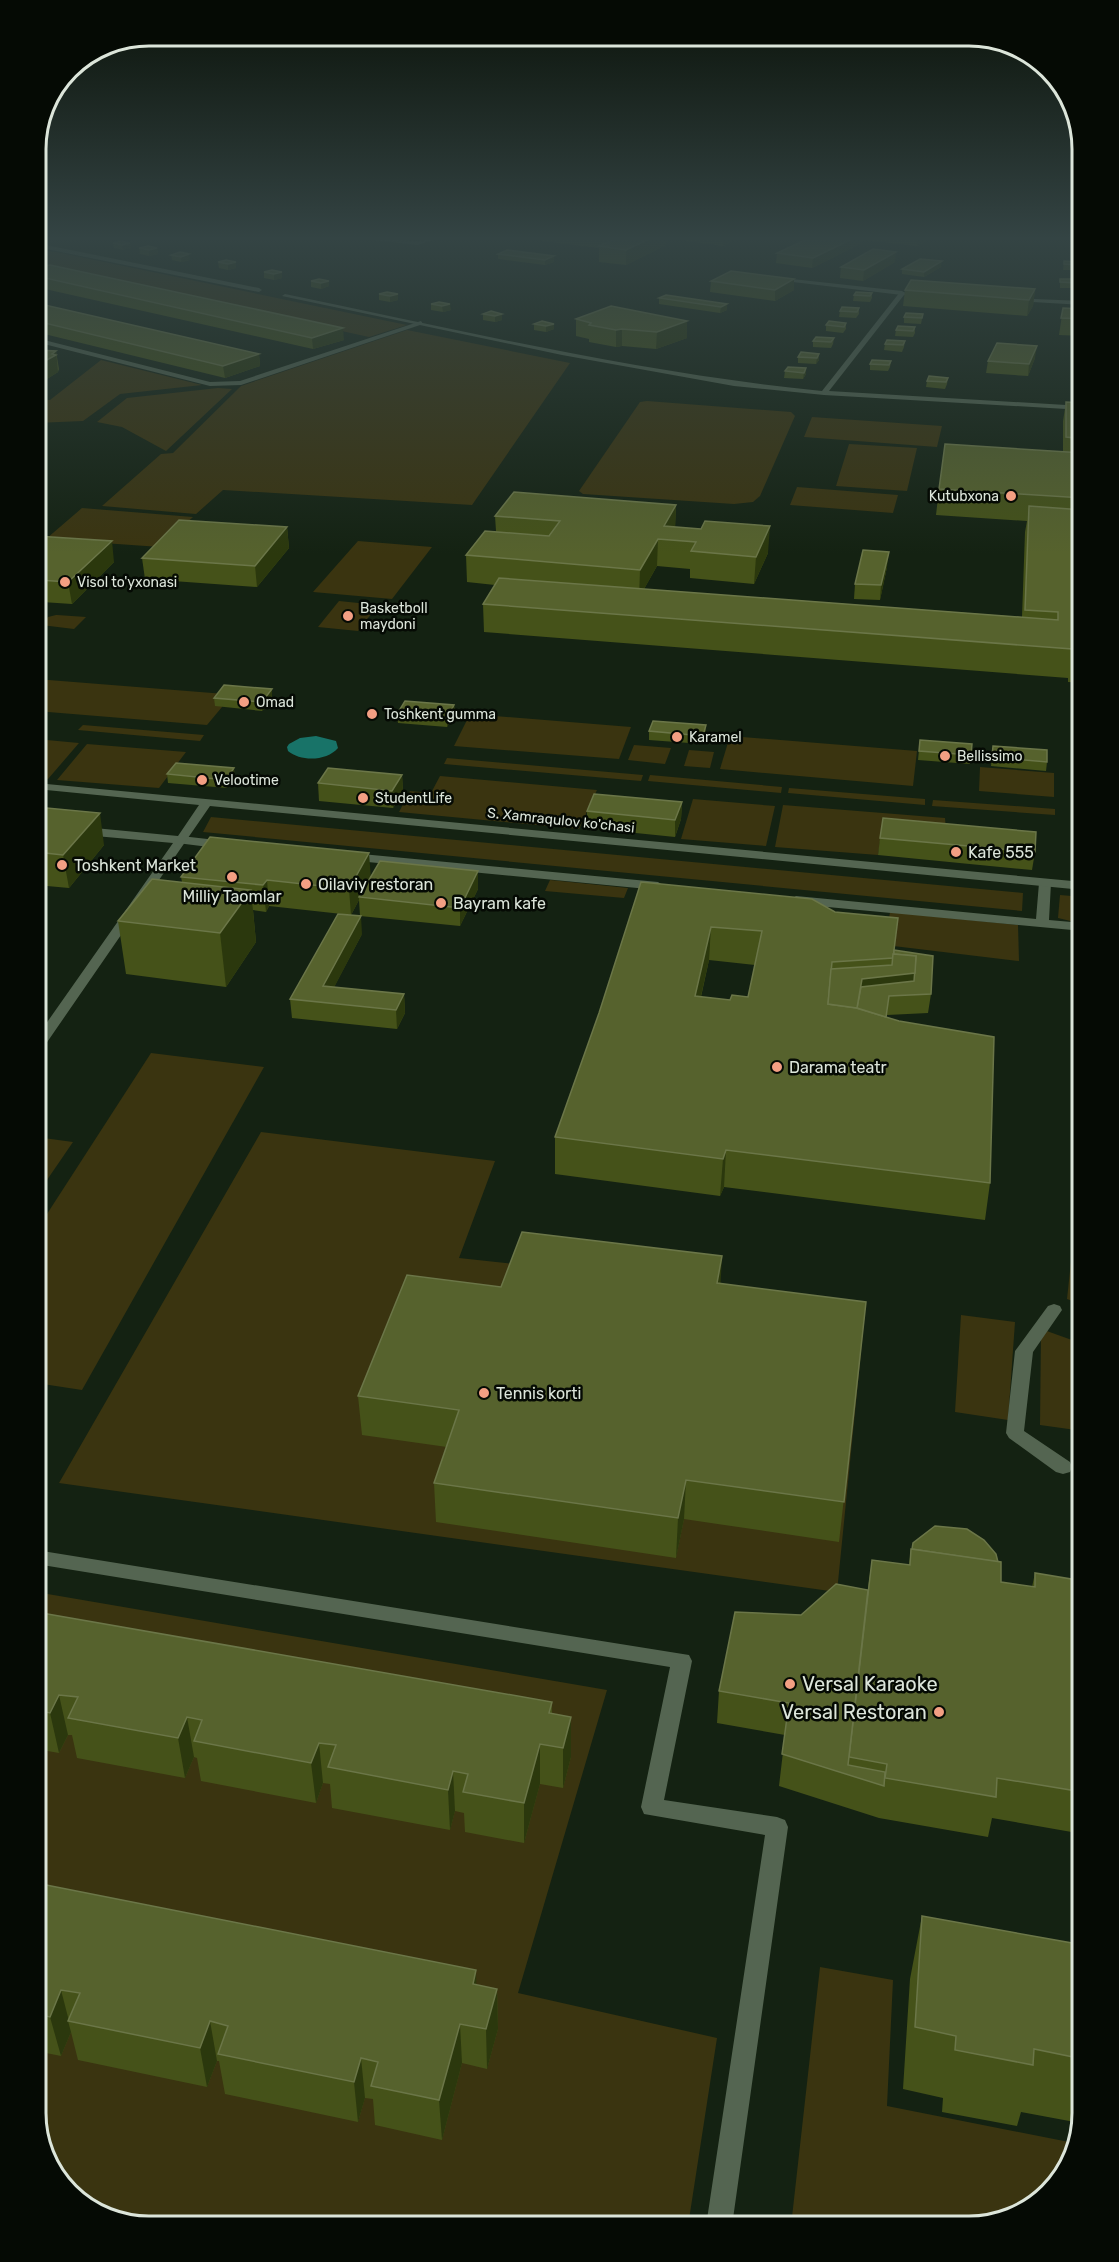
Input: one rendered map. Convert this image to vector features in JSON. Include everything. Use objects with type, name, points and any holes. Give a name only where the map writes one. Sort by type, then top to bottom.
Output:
[{"type":"street","points":[[50,344],[210,384],[226,385],[241,383],[358,344]]},
{"type":"street","points":[[526,344],[734,384],[824,393],[1072,407]]},
{"type":"street","points":[[824,393],[863,344]]},
{"type":"street","name":"S. Xamraqulov ko'chasi","points":[[47,787],[1072,885]]},
{"type":"street","points":[[47,1033],[208,801]]},
{"type":"street","points":[[69,830],[240,846]]},
{"type":"street","points":[[334,855],[676,888]]},
{"type":"street","points":[[1042,923],[1045,883]]},
{"type":"street","points":[[782,898],[1072,926]]},
{"type":"street","points":[[1054,1310],[1024,1351],[1016,1433],[1063,1467]]},
{"type":"street","points":[[46,1559],[681,1661],[652,1808],[777,1827],[720,2216]]},
{"type":"shaded area","points":[[367,344],[474,344],[570,363],[472,505],[223,490],[196,514],[102,506],[161,454],[173,453],[241,386]]},
{"type":"shaded area","points":[[101,360],[202,385],[120,394],[83,421],[47,423],[47,400],[50,400]]},
{"type":"shaded area","points":[[218,388],[232,389],[166,451],[122,427],[97,422],[127,398]]},
{"type":"shaded area","points":[[640,402],[791,412],[795,416],[760,496],[753,502],[734,504],[583,494],[579,491]]},
{"type":"shaded area","points":[[812,417],[942,426],[937,447],[804,437]]},
{"type":"shaded area","points":[[849,444],[917,448],[907,491],[836,486]]},
{"type":"shaded area","points":[[797,487],[898,495],[893,513],[790,505]]},
{"type":"shaded area","points":[[82,508],[193,517],[160,547],[47,538]]},
{"type":"shaded area","points":[[358,541],[432,547],[392,599],[313,592]]},
{"type":"shaded area","name":"Basketboll maydoni","points":[[339,601],[378,605],[358,631],[318,627]]},
{"type":"shaded area","points":[[56,615],[86,617],[74,629],[47,626],[48,617]]},
{"type":"shaded area","points":[[47,680],[225,694],[222,707],[207,725],[47,712]]},
{"type":"shaded area","points":[[470,714],[631,727],[619,759],[454,746]]},
{"type":"shaded area","points":[[83,725],[204,735],[200,741],[78,730]]},
{"type":"shaded area","points":[[730,736],[917,751],[913,786],[720,769]]},
{"type":"shaded area","points":[[47,740],[79,743],[48,779]]},
{"type":"shaded area","points":[[87,744],[186,752],[159,788],[57,780]]},
{"type":"shaded area","points":[[634,745],[671,748],[665,764],[628,760]]},
{"type":"shaded area","points":[[689,750],[714,752],[710,768],[684,766]]},
{"type":"shaded area","points":[[447,758],[643,775],[641,781],[444,764]]},
{"type":"shaded area","points":[[980,767],[1054,773],[1054,797],[979,791]]},
{"type":"shaded area","points":[[650,775],[782,787],[781,793],[648,781]]},
{"type":"shaded area","points":[[440,776],[597,790],[579,829],[399,812],[410,791],[431,793]]},
{"type":"shaded area","points":[[789,788],[925,799],[925,805],[788,793]]},
{"type":"shaded area","points":[[693,799],[775,806],[766,846],[681,839]]},
{"type":"shaded area","points":[[933,800],[1055,809],[1055,815],[932,806]]},
{"type":"shaded area","points":[[783,805],[945,818],[947,841],[881,835],[878,855],[775,847]]},
{"type":"shaded area","points":[[211,817],[1023,893],[1022,911],[203,832]]},
{"type":"shaded area","points":[[550,880],[628,888],[624,898],[545,891]]},
{"type":"shaded area","points":[[1060,895],[1072,896],[1072,921],[1058,918]]},
{"type":"shaded area","points":[[890,912],[1018,925],[1019,961],[885,945]]},
{"type":"shaded area","points":[[151,1053],[264,1067],[82,1390],[46,1385],[46,1215]]},
{"type":"shaded area","name":"Tennis korti","points":[[261,1132],[495,1161],[459,1258],[866,1302],[837,1592],[59,1483]]},
{"type":"shaded area","points":[[46,1138],[73,1142],[46,1181]]},
{"type":"shaded area","points":[[1072,1252],[1072,1301],[1067,1299]]},
{"type":"shaded area","points":[[961,1315],[1015,1322],[1008,1420],[955,1412]]},
{"type":"shaded area","points":[[1044,1330],[1072,1340],[1072,1429],[1040,1425],[1041,1334]]},
{"type":"shaded area","points":[[46,1594],[607,1690],[518,1993],[717,2038],[690,2216],[142,2215],[123,2212],[98,2202],[77,2185],[60,2164],[48,2133],[46,2113]]},
{"type":"shaded area","points":[[820,1967],[893,1980],[887,2106],[1068,2142],[1062,2158],[1047,2181],[1021,2202],[990,2214],[970,2216],[792,2216]]},
{"type":"water","points":[[316,736],[336,741],[338,748],[321,758],[300,757],[288,751],[289,744],[300,738]]},
{"type":"building","points":[[130,344],[213,344],[259,354],[223,366]]},
{"type":"building","points":[[997,344],[1037,346],[1029,364],[988,361]]},
{"type":"building","points":[[47,351],[56,351],[52,354],[56,355],[47,360]]},
{"type":"building","points":[[801,352],[819,354],[817,358],[798,357]]},
{"type":"building","points":[[872,360],[891,361],[889,365],[870,364]]},
{"type":"building","points":[[788,367],[806,368],[804,373],[785,371]]},
{"type":"building","points":[[929,376],[948,378],[946,382],[927,381]]},
{"type":"building","points":[[1066,402],[1072,402],[1072,438],[1066,437]]},
{"type":"building","points":[[945,444],[1072,452],[1072,497],[939,489]]},
{"type":"building","points":[[514,492],[676,505],[664,526],[701,529],[705,521],[770,526],[756,557],[691,551],[696,542],[658,539],[640,570],[466,555],[485,531],[549,536],[560,521],[495,516]]},
{"type":"building","points":[[1029,506],[1072,509],[1072,649],[483,604],[499,578],[1058,620],[1058,612],[1025,610]]},
{"type":"building","points":[[179,520],[287,527],[255,566],[142,558]]},
{"type":"building","points":[[47,537],[112,541],[68,582],[47,581]]},
{"type":"building","points":[[863,550],[889,552],[881,585],[855,584]]},
{"type":"building","points":[[224,685],[272,689],[262,702],[214,698]]},
{"type":"building","points":[[405,701],[454,705],[447,718],[397,714]]},
{"type":"building","points":[[653,721],[706,725],[703,736],[649,731]]},
{"type":"building","points":[[920,740],[972,744],[971,755],[919,751]]},
{"type":"building","points":[[993,746],[1047,750],[1047,762],[992,757]]},
{"type":"building","points":[[176,763],[234,768],[226,780],[167,774]]},
{"type":"building","points":[[328,768],[402,775],[392,791],[318,783]]},
{"type":"building","points":[[594,794],[682,802],[675,820],[587,811]]},
{"type":"building","points":[[47,808],[100,813],[63,855],[47,853]]},
{"type":"building","points":[[883,818],[1036,832],[1035,852],[880,838]]},
{"type":"building","points":[[210,837],[369,853],[349,889],[267,880],[263,885],[181,877]]},
{"type":"building","points":[[380,861],[478,871],[460,908],[359,897]]},
{"type":"building","points":[[152,879],[251,890],[220,933],[118,921]]},
{"type":"building","name":"Darama teatr","points":[[641,882],[812,899],[835,912],[898,918],[893,958],[832,962],[828,1004],[856,1008],[899,1021],[994,1037],[990,1183],[726,1150],[723,1159],[555,1137],[599,1013]],"holes":[[[711,927],[762,931],[748,997],[732,995],[730,1000],[695,996]]]},
{"type":"building","points":[[338,914],[361,916],[323,986],[404,994],[396,1010],[290,999]]},
{"type":"building","points":[[894,950],[933,956],[931,994],[889,996],[886,1017],[857,1008],[861,987],[914,981],[916,956],[894,954]]},
{"type":"building","points":[[893,954],[916,956],[915,973],[862,979],[857,1008],[828,1004],[831,969],[892,965]]},
{"type":"building","points":[[522,1232],[722,1256],[717,1283],[866,1302],[844,1502],[686,1480],[678,1518],[434,1483],[459,1410],[358,1396],[407,1275],[501,1287]]},
{"type":"building","points":[[935,1526],[967,1529],[984,1540],[996,1554],[998,1562],[912,1549],[913,1543]]},
{"type":"building","name":"Versal Restoran","points":[[911,1549],[1001,1562],[1001,1582],[1035,1587],[1035,1573],[1072,1579],[1072,1790],[997,1778],[996,1797],[885,1778],[887,1764],[849,1757],[872,1560],[910,1565]]},
{"type":"building","name":"Versal Karaoke","points":[[836,1584],[868,1590],[848,1765],[885,1772],[884,1786],[782,1754],[789,1703],[719,1691],[735,1612],[801,1615]]},
{"type":"building","points":[[46,1614],[552,1702],[549,1713],[571,1717],[563,1748],[540,1744],[524,1803],[463,1792],[468,1774],[453,1771],[448,1790],[328,1767],[336,1745],[319,1743],[311,1763],[194,1741],[202,1720],[187,1717],[178,1738],[68,1718],[78,1697],[59,1695],[50,1713],[46,1712]]},
{"type":"building","points":[[46,1885],[476,1970],[473,1984],[497,1989],[486,2029],[460,2024],[439,2100],[371,2086],[378,2062],[361,2058],[354,2082],[218,2054],[228,2026],[210,2021],[200,2048],[68,2021],[80,1993],[61,1990],[50,2017],[46,2016]]},
{"type":"building","points":[[922,1916],[1072,1943],[1072,2057],[1034,2049],[1033,2065],[955,2050],[956,2036],[915,2027]]},
{"type":"place","name":"Kutubxona","points":[[1011,496]]},
{"type":"place","name":"Visol to'yxonasi","points":[[65,582]]},
{"type":"place","name":"Basketboll maydoni","points":[[348,616]]},
{"type":"place","name":"Omad","points":[[244,702]]},
{"type":"place","name":"Toshkent gumma","points":[[372,714]]},
{"type":"place","name":"Karamel","points":[[677,737]]},
{"type":"place","name":"Bellissimo","points":[[945,756]]},
{"type":"place","name":"Velootime","points":[[202,780]]},
{"type":"place","name":"StudentLife","points":[[363,798]]},
{"type":"place","name":"Kafe 555","points":[[956,852]]},
{"type":"place","name":"Toshkent Market","points":[[62,865]]},
{"type":"place","name":"Milliy Taomlar","points":[[232,877]]},
{"type":"place","name":"Oilaviy restoran","points":[[306,884]]},
{"type":"place","name":"Bayram kafe","points":[[441,903]]},
{"type":"place","name":"Darama teatr","points":[[777,1067]]},
{"type":"place","name":"Tennis korti","points":[[484,1393]]},
{"type":"place","name":"Versal Karaoke","points":[[790,1684]]},
{"type":"place","name":"Versal Restoran","points":[[939,1712]]}]
